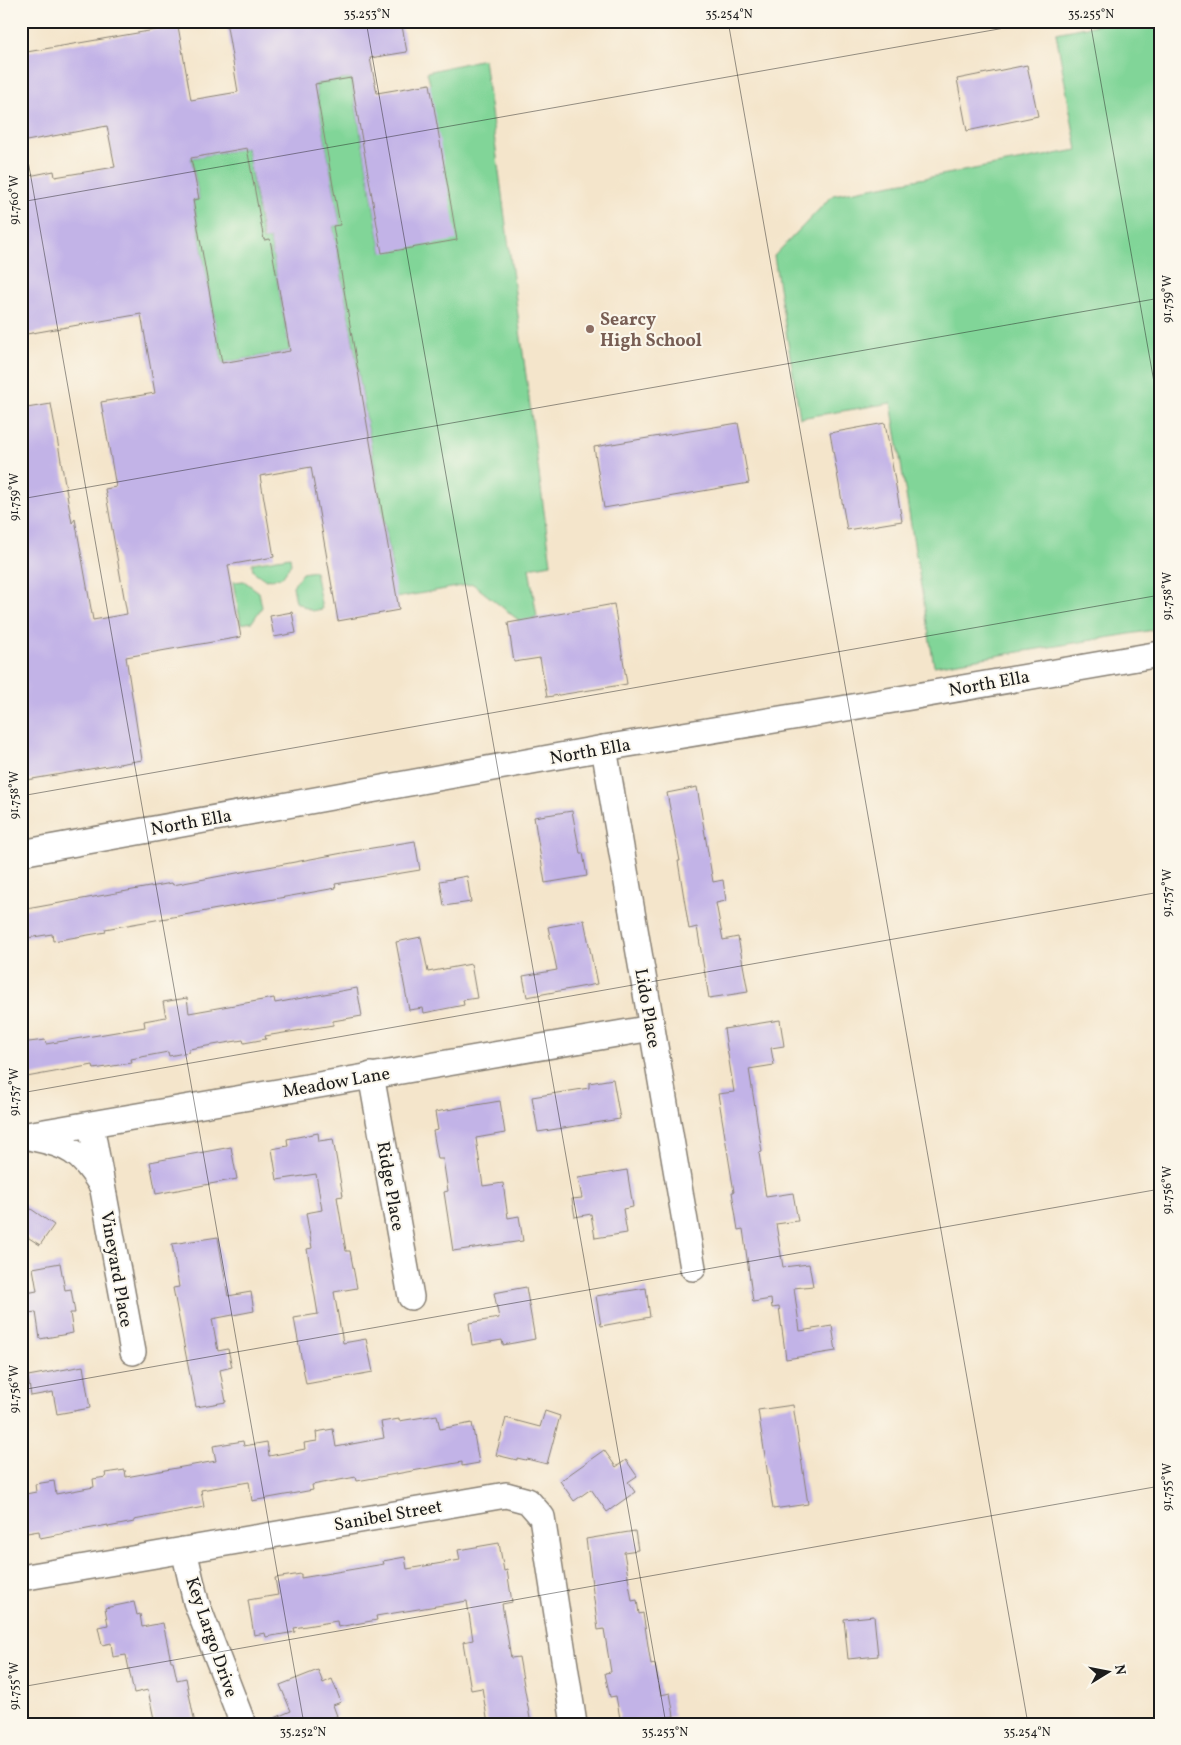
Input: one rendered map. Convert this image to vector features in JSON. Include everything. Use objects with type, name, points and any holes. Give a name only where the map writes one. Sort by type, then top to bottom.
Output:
[{"type":"street","name":"North Ella","points":[[21,853],[604,748],[844,709],[1160,654]]},
{"type":"street","name":"Lido Place","points":[[604,748],[692,1268]]},
{"type":"street","name":"Meadow Lane","points":[[22,1136],[652,1028]]},
{"type":"street","name":"Ridge Place","points":[[371,1075],[411,1297]]},
{"type":"street","name":"Vineyard Place","points":[[91,1125],[132,1352]]},
{"type":"street","name":"Vineyard Place","points":[[22,1136],[51,1142],[73,1151],[89,1164],[102,1187]]},
{"type":"street","name":"Sanibel Street","points":[[21,1578],[506,1495],[528,1501],[542,1517],[574,1724]]},
{"type":"street","name":"Key Largo Drive","points":[[184,1550],[196,1602],[243,1724]]},
{"type":"green space","points":[[1116,21],[1159,21],[1160,26],[1160,629],[934,666],[891,403],[800,418],[774,256],[833,195],[1077,150],[1056,33]]},
{"type":"green space","points":[[484,59],[551,564],[529,568],[537,617],[533,618],[538,645],[521,622],[473,584],[374,602],[392,567],[333,226],[340,225],[315,84],[351,78],[382,253],[430,84],[427,72]]},
{"type":"green space","points":[[247,148],[263,240],[270,239],[290,351],[222,363],[193,200],[199,199],[191,158]]},
{"type":"green space","points":[[290,557],[291,564],[282,577],[266,580],[253,571],[252,563]]},
{"type":"green space","points":[[315,571],[322,609],[312,611],[296,602],[293,586],[302,573]]},
{"type":"green space","points":[[244,581],[259,592],[262,607],[252,622],[241,624],[233,582]]},
{"type":"building","points":[[226,21],[401,21],[407,52],[370,58],[377,93],[430,84],[457,240],[382,253],[351,78],[315,84],[340,225],[333,226],[399,610],[338,621],[311,467],[260,476],[274,557],[228,565],[241,637],[126,657],[142,760],[21,781],[21,409],[51,404],[72,523],[75,519],[93,620],[127,614],[105,489],[116,487],[101,402],[155,393],[141,314],[21,335],[21,184],[25,183],[24,177],[54,171],[55,177],[115,167],[107,126],[21,142],[21,53],[178,26],[191,100],[238,92]],"holes":[[[247,148],[264,240],[270,239],[290,351],[222,363],[193,200],[199,199],[191,158]]]},
{"type":"building","points":[[1027,65],[1038,116],[967,131],[957,79]]},
{"type":"building","points":[[738,423],[749,483],[604,508],[594,447]]},
{"type":"building","points":[[885,423],[902,521],[847,530],[830,433]]},
{"type":"building","points":[[614,604],[627,684],[547,697],[540,658],[514,662],[508,623]]},
{"type":"building","points":[[292,612],[296,633],[274,637],[270,616]]},
{"type":"building","points":[[697,787],[713,882],[723,880],[726,901],[716,903],[723,940],[738,937],[748,992],[709,998],[697,927],[689,929],[678,861],[680,861],[667,793]]},
{"type":"building","points":[[572,811],[580,853],[583,853],[587,876],[545,883],[534,817]]},
{"type":"building","points":[[415,841],[420,870],[335,884],[336,888],[105,929],[106,932],[53,941],[52,934],[21,939],[21,910],[172,883],[173,885]]},
{"type":"building","points":[[467,876],[471,902],[444,906],[440,881]]},
{"type":"building","points":[[584,920],[597,984],[527,997],[523,976],[557,970],[548,927]]},
{"type":"building","points":[[421,937],[428,972],[471,964],[477,998],[463,1000],[464,1005],[424,1013],[423,1008],[409,1010],[396,942]]},
{"type":"building","points":[[357,988],[362,1016],[333,1021],[333,1025],[265,1036],[266,1039],[244,1043],[243,1040],[189,1049],[189,1052],[169,1056],[168,1052],[131,1059],[132,1063],[94,1069],[93,1065],[21,1078],[21,1043],[45,1040],[46,1044],[145,1027],[144,1021],[166,1017],[163,1002],[187,998],[189,1013],[274,998],[275,1003]]},
{"type":"building","points":[[780,1020],[784,1046],[771,1048],[774,1065],[749,1069],[762,1152],[759,1153],[766,1197],[793,1193],[798,1221],[776,1224],[783,1267],[809,1264],[813,1286],[794,1288],[800,1331],[832,1326],[836,1351],[786,1359],[779,1307],[772,1308],[771,1299],[753,1302],[743,1229],[738,1230],[732,1192],[734,1192],[718,1094],[734,1092],[724,1029]]},
{"type":"building","points":[[613,1079],[620,1119],[538,1132],[532,1097],[589,1088],[589,1083]]},
{"type":"building","points":[[500,1101],[505,1133],[476,1138],[483,1186],[503,1183],[508,1218],[519,1216],[523,1241],[453,1251],[444,1192],[448,1191],[443,1159],[438,1159],[433,1131],[438,1130],[435,1112]]},
{"type":"building","points":[[318,1133],[319,1141],[333,1139],[343,1196],[337,1197],[346,1251],[350,1251],[357,1288],[334,1292],[343,1343],[366,1339],[373,1372],[306,1384],[294,1318],[318,1314],[307,1249],[312,1248],[306,1213],[322,1210],[316,1174],[277,1180],[272,1149],[288,1146],[287,1139]]},
{"type":"building","points":[[231,1147],[237,1179],[156,1194],[150,1162]]},
{"type":"building","points":[[627,1170],[633,1207],[623,1209],[627,1233],[595,1238],[591,1214],[575,1217],[572,1199],[582,1198],[578,1178]]},
{"type":"building","points":[[21,1202],[54,1225],[40,1245],[21,1233]]},
{"type":"building","points":[[218,1237],[228,1296],[251,1292],[254,1311],[212,1319],[218,1351],[228,1349],[232,1367],[220,1370],[226,1402],[196,1407],[173,1288],[179,1287],[172,1244]]},
{"type":"building","points":[[60,1263],[65,1290],[71,1289],[75,1313],[70,1313],[73,1333],[40,1339],[36,1312],[21,1314],[21,1294],[37,1291],[33,1268]]},
{"type":"building","points":[[526,1287],[535,1339],[503,1345],[502,1340],[472,1345],[469,1323],[499,1318],[494,1293]]},
{"type":"building","points":[[646,1288],[650,1317],[601,1326],[596,1296]]},
{"type":"building","points":[[83,1366],[90,1408],[57,1414],[53,1392],[31,1396],[28,1376]]},
{"type":"building","points":[[793,1405],[808,1504],[773,1509],[758,1410]]},
{"type":"building","points":[[545,1411],[560,1416],[547,1464],[496,1455],[506,1418],[540,1427]]},
{"type":"building","points":[[437,1415],[440,1429],[472,1423],[479,1463],[462,1466],[462,1462],[357,1481],[356,1477],[312,1485],[313,1490],[252,1501],[249,1482],[201,1490],[204,1507],[134,1520],[134,1522],[108,1527],[108,1525],[40,1538],[39,1531],[21,1534],[21,1495],[36,1492],[35,1484],[54,1481],[56,1494],[94,1487],[93,1479],[106,1477],[105,1473],[125,1470],[126,1477],[216,1461],[213,1446],[243,1441],[244,1446],[267,1442],[269,1456],[305,1449],[304,1443],[317,1441],[316,1432],[333,1429],[336,1447],[384,1438],[381,1422]]},
{"type":"building","points":[[604,1450],[616,1467],[626,1460],[637,1476],[628,1482],[635,1492],[607,1512],[591,1489],[574,1501],[560,1481]]},
{"type":"building","points":[[635,1531],[638,1550],[624,1552],[632,1601],[637,1600],[639,1614],[643,1613],[651,1665],[655,1664],[661,1695],[670,1693],[674,1716],[634,1724],[621,1724],[616,1696],[610,1697],[605,1673],[611,1672],[604,1629],[598,1630],[586,1539]]},
{"type":"building","points":[[499,1543],[504,1571],[507,1570],[512,1602],[502,1604],[511,1658],[519,1657],[531,1724],[488,1724],[482,1688],[471,1690],[463,1642],[473,1640],[467,1601],[376,1616],[377,1620],[338,1627],[337,1621],[294,1628],[295,1632],[266,1637],[265,1633],[254,1635],[248,1600],[278,1595],[275,1578],[301,1574],[301,1578],[384,1564],[383,1561],[405,1557],[407,1569],[460,1560],[458,1550]]},
{"type":"building","points":[[134,1602],[137,1615],[140,1614],[142,1627],[163,1623],[177,1680],[186,1678],[195,1724],[155,1724],[148,1690],[134,1693],[126,1655],[113,1657],[111,1643],[102,1645],[98,1627],[108,1625],[105,1608]]},
{"type":"building","points":[[874,1616],[878,1656],[848,1659],[844,1619]]},
{"type":"building","points":[[318,1670],[323,1683],[332,1679],[341,1702],[333,1705],[337,1716],[319,1724],[261,1724],[291,1711],[280,1685]]},
{"type":"place","name":"Searcy High School","points":[[590,329]]}]
